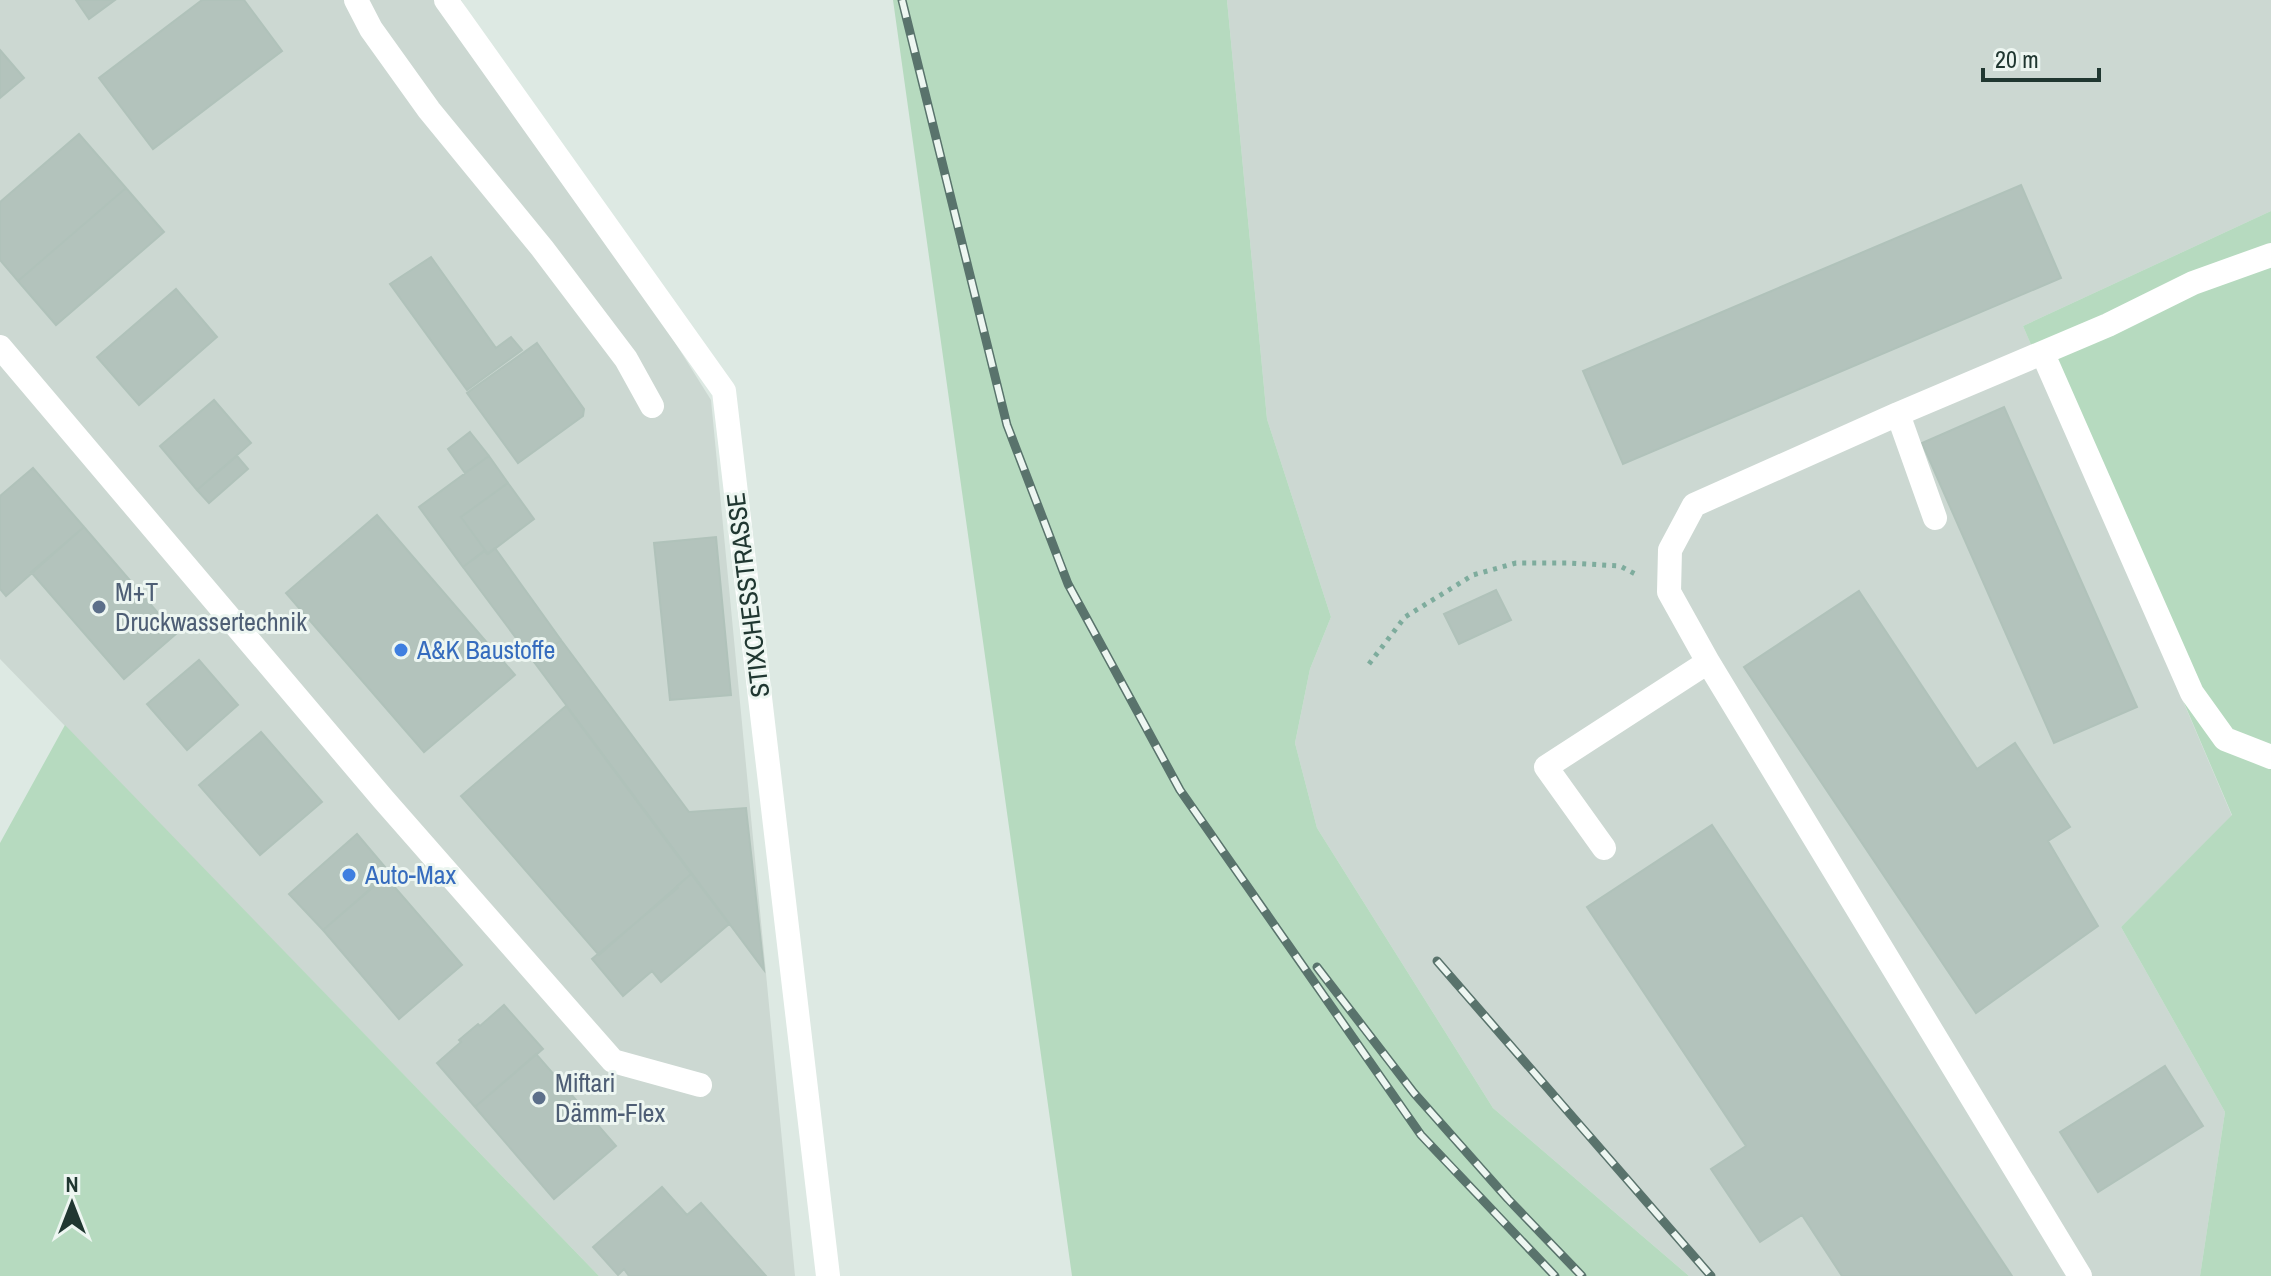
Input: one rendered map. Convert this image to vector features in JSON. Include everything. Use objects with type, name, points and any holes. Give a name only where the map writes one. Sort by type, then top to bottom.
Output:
[{"type":"street","points":[[356,0],[371,29],[429,110],[542,248],[626,359],[652,406]]},
{"type":"street","name":"STIXCHESSTRASSE","points":[[446,0],[724,391],[828,1276]]},
{"type":"street","points":[[2080,1276],[1708,662],[1669,592],[1670,550],[1694,505],[1898,414],[2043,354],[2193,283],[2271,255]]},
{"type":"street","points":[[0,347],[383,799],[613,1061],[700,1085]]},
{"type":"street","points":[[2043,354],[2192,693],[2225,739],[2271,757]]},
{"type":"street","points":[[1898,414],[1935,518]]},
{"type":"street","points":[[1604,848],[1546,767],[1708,662]]},
{"type":"path","points":[[1369,664],[1405,617],[1473,575],[1516,563],[1620,566],[1669,592]]},
{"type":"shaded area","points":[[0,0],[461,0],[711,400],[795,1276],[599,1276],[0,659]]},
{"type":"shaded area","points":[[1227,0],[2271,0],[2271,211],[2023,326],[2232,816],[2121,927],[2225,1112],[2200,1276],[1689,1276],[1493,1108],[1317,828],[1295,743],[1310,669],[1331,617],[1267,419]]},
{"type":"green space","points":[[893,0],[1227,0],[1267,419],[1331,617],[1310,669],[1295,743],[1317,828],[1493,1108],[1689,1276],[1072,1276]]},
{"type":"green space","points":[[2271,211],[2271,1276],[2200,1276],[2225,1112],[2121,927],[2232,815],[2023,326]]},
{"type":"green space","points":[[65,725],[599,1276],[0,1276],[0,843]]},
{"type":"building","points":[[76,0],[115,0],[89,19]]},
{"type":"building","points":[[202,0],[244,0],[282,51],[153,149],[99,78]]},
{"type":"building","points":[[0,50],[24,78],[0,98]]},
{"type":"building","points":[[79,134],[126,188],[18,281],[0,260],[0,202]]},
{"type":"building","points":[[2021,185],[2061,278],[1623,464],[1583,371]]},
{"type":"building","points":[[126,188],[164,232],[56,325],[18,281]]},
{"type":"building","points":[[431,257],[496,348],[511,337],[522,350],[467,390],[390,284]]},
{"type":"building","points":[[176,289],[217,337],[139,405],[97,357]]},
{"type":"building","points":[[537,343],[584,409],[583,416],[518,463],[467,393]]},
{"type":"building","points":[[214,400],[251,443],[197,490],[160,446]]},
{"type":"building","points":[[2004,407],[2137,707],[2054,743],[1922,443]]},
{"type":"building","points":[[470,432],[489,456],[465,473],[448,449]]},
{"type":"building","points":[[237,456],[248,469],[209,503],[197,490]]},
{"type":"building","points":[[489,456],[508,483],[461,517],[485,550],[463,567],[419,507]]},
{"type":"building","points":[[33,468],[84,527],[6,596],[0,589],[0,496]]},
{"type":"building","points":[[508,483],[534,519],[488,554],[461,517]]},
{"type":"building","points":[[377,515],[515,675],[424,752],[286,593]]},
{"type":"building","points":[[84,527],[176,634],[124,679],[31,572]]},
{"type":"building","points":[[716,537],[731,695],[670,700],[654,543]]},
{"type":"building","points":[[495,548],[561,640],[534,662],[463,567],[485,551],[487,554]]},
{"type":"building","points":[[1496,590],[1511,620],[1459,644],[1444,614]]},
{"type":"building","points":[[1859,591],[1977,769],[2015,743],[2070,827],[2048,841],[2098,926],[1976,1013],[1744,667]]},
{"type":"building","points":[[561,640],[689,812],[746,808],[764,970],[534,662]]},
{"type":"building","points":[[199,660],[238,705],[187,750],[147,704]]},
{"type":"building","points":[[566,706],[691,874],[599,955],[461,796]]},
{"type":"building","points":[[261,732],[322,802],[260,855],[199,785]]},
{"type":"building","points":[[1712,825],[2012,1276],[1842,1276],[1802,1215],[1760,1242],[1711,1169],[1746,1146],[1587,907]]},
{"type":"building","points":[[357,834],[390,873],[323,930],[289,894]]},
{"type":"building","points":[[691,874],[729,924],[661,982],[652,971],[623,996],[592,959]]},
{"type":"building","points":[[385,876],[462,965],[399,1019],[323,930]]},
{"type":"building","points":[[504,1005],[543,1049],[475,1107],[437,1063],[461,1042],[459,1040]]},
{"type":"building","points":[[536,1054],[616,1146],[554,1199],[475,1107]]},
{"type":"building","points":[[2165,1066],[2203,1126],[2098,1192],[2060,1132]]},
{"type":"building","points":[[662,1187],[687,1215],[701,1203],[766,1276],[629,1276],[624,1269],[618,1275],[593,1247]]},
{"type":"railway","points":[[902,0],[1007,425],[1068,584],[1180,790],[1421,1135],[1555,1276]]},
{"type":"railway","points":[[1437,961],[1711,1276]]},
{"type":"railway","points":[[1317,967],[1414,1093],[1508,1199],[1582,1276]]},
{"type":"place","name":"M+T Druckwassertechnik","points":[[99,607]]},
{"type":"place","name":"A&K Baustoffe","points":[[401,650]]},
{"type":"place","name":"Auto-Max","points":[[349,875]]},
{"type":"place","name":"Miftari Dämm-Flex","points":[[539,1098]]}]
